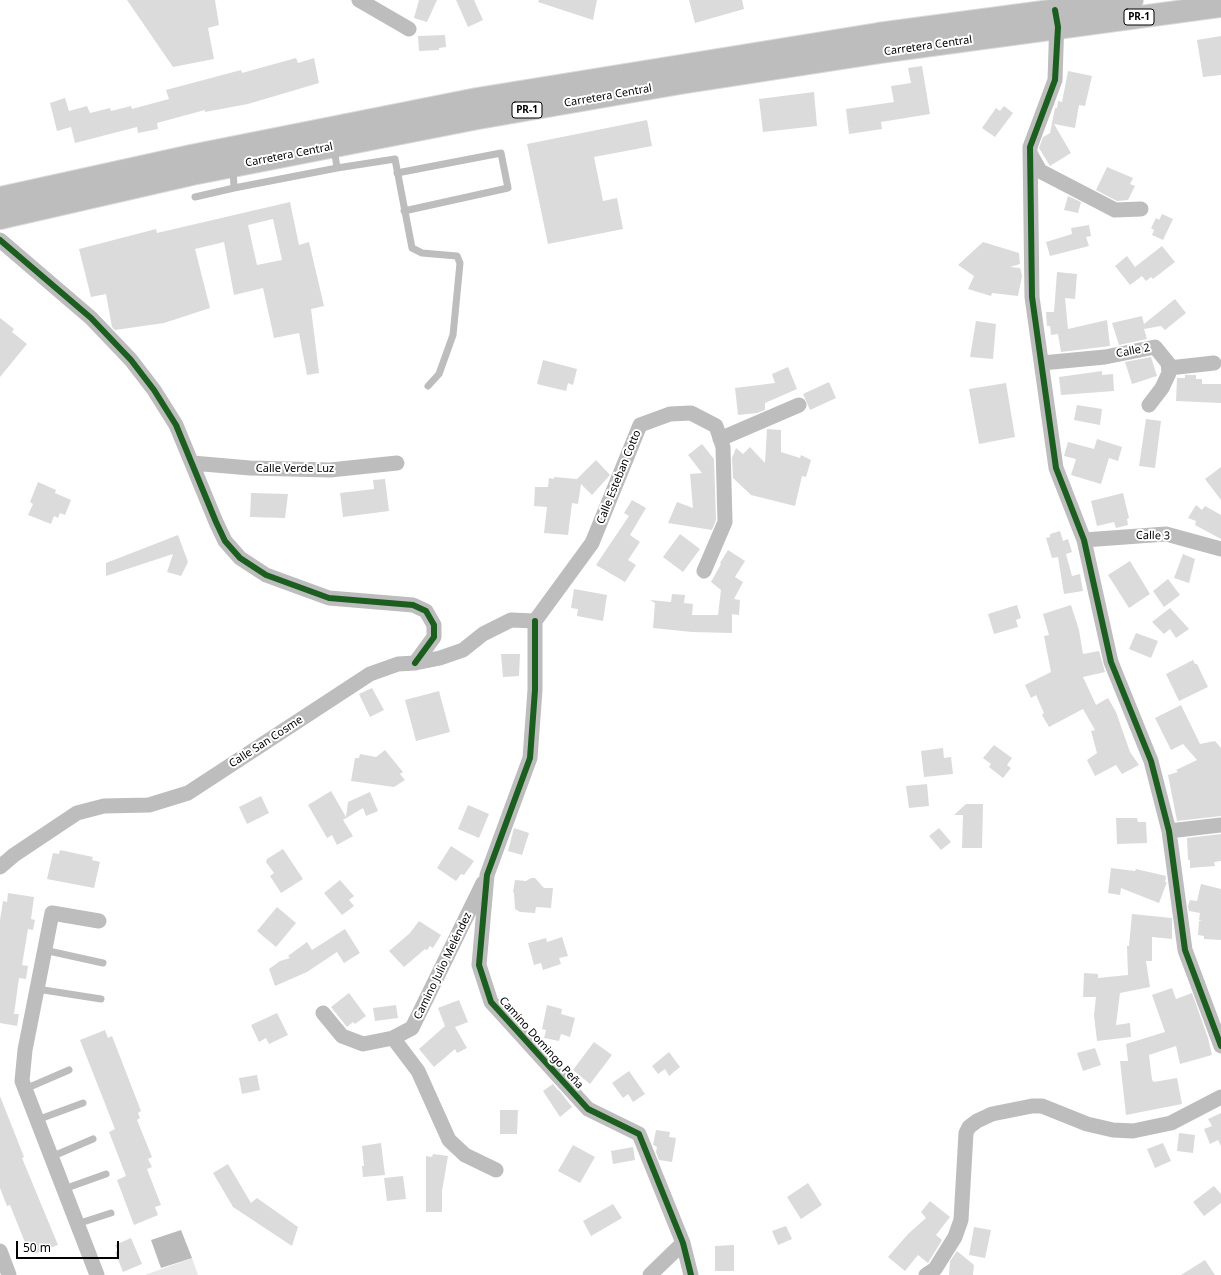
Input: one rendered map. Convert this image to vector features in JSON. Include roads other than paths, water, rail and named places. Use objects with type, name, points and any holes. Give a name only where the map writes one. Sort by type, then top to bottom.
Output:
[{"type":"highway","name":"Carretera Central","points":[[0,218],[233,166],[478,118],[1056,19],[1132,0]]},
{"type":"highway","name":"Carretera Central","points":[[0,198],[191,156],[477,99],[878,34],[1221,6]]},
{"type":"street","points":[[359,0],[409,29]]},
{"type":"street","points":[[1056,19],[1055,80],[1030,147],[1032,297],[1056,468],[1084,540],[1111,662],[1151,761],[1169,831],[1185,950],[1221,1045]]},
{"type":"street","points":[[1030,154],[1040,171],[1116,210],[1141,209]]},
{"type":"street","points":[[0,240],[91,318],[130,360],[154,390],[176,425],[216,522],[225,540],[240,558],[266,574],[329,598],[413,605],[426,612],[434,625],[434,637],[414,663]]},
{"type":"street","name":"Calle 2","points":[[1042,363],[1105,357],[1155,347],[1165,358],[1169,368]]},
{"type":"street","points":[[1149,405],[1162,388],[1169,374],[1169,368],[1214,363]]},
{"type":"street","points":[[720,439],[799,405]]},
{"type":"street","name":"Calle Esteban Cotto","points":[[535,621],[592,543],[640,425],[670,414],[691,413],[716,426],[723,447],[725,522],[704,571]]},
{"type":"street","name":"Calle Verde Luz","points":[[192,463],[250,468],[330,470],[397,463]]},
{"type":"street","name":"Calle 3","points":[[1084,540],[1166,534],[1221,549]]},
{"type":"street","name":"Calle San Cosme","points":[[0,867],[25,847],[77,813],[104,806],[149,805],[188,793],[370,674],[398,664],[414,663],[440,658],[463,650],[483,634],[511,620],[535,621]]},
{"type":"street","name":"Camino Domingo Peña","points":[[535,621],[535,690],[530,758],[487,875],[479,965],[491,1002],[588,1109],[639,1134],[683,1243],[691,1275]]},
{"type":"street","points":[[1169,831],[1221,825]]},
{"type":"street","name":"Camino Julio Meléndez","points":[[323,1013],[342,1036],[363,1044],[393,1038],[412,1028],[487,875]]},
{"type":"street","points":[[96,1275],[22,1081],[25,1050],[52,913],[99,921]]},
{"type":"street","points":[[393,1038],[418,1071],[449,1140],[465,1155],[496,1170]]},
{"type":"street","points":[[926,1275],[935,1269],[956,1237],[961,1220],[966,1133],[969,1127],[977,1121],[992,1114],[1032,1106],[1042,1106],[1087,1124],[1113,1130],[1133,1131],[1172,1123],[1221,1097]]},
{"type":"street","points":[[650,1275],[683,1243]]},
{"type":"street","points":[[0,1251],[9,1275]]},
{"type":"lane","points":[[334,146],[337,168]]},
{"type":"lane","points":[[397,173],[501,153],[508,188],[404,211]]},
{"type":"lane","points":[[195,197],[337,168],[395,159],[412,248],[422,253],[457,256],[460,263],[453,335],[439,374],[428,386]]},
{"type":"lane","points":[[233,166],[234,188]]},
{"type":"lane","points":[[44,950],[103,963]]},
{"type":"lane","points":[[37,989],[101,999]]},
{"type":"lane","points":[[24,1089],[69,1070]]},
{"type":"lane","points":[[37,1120],[83,1103]]},
{"type":"lane","points":[[51,1156],[93,1139]]},
{"type":"lane","points":[[64,1189],[106,1174]]},
{"type":"lane","points":[[77,1224],[111,1213]]}]
